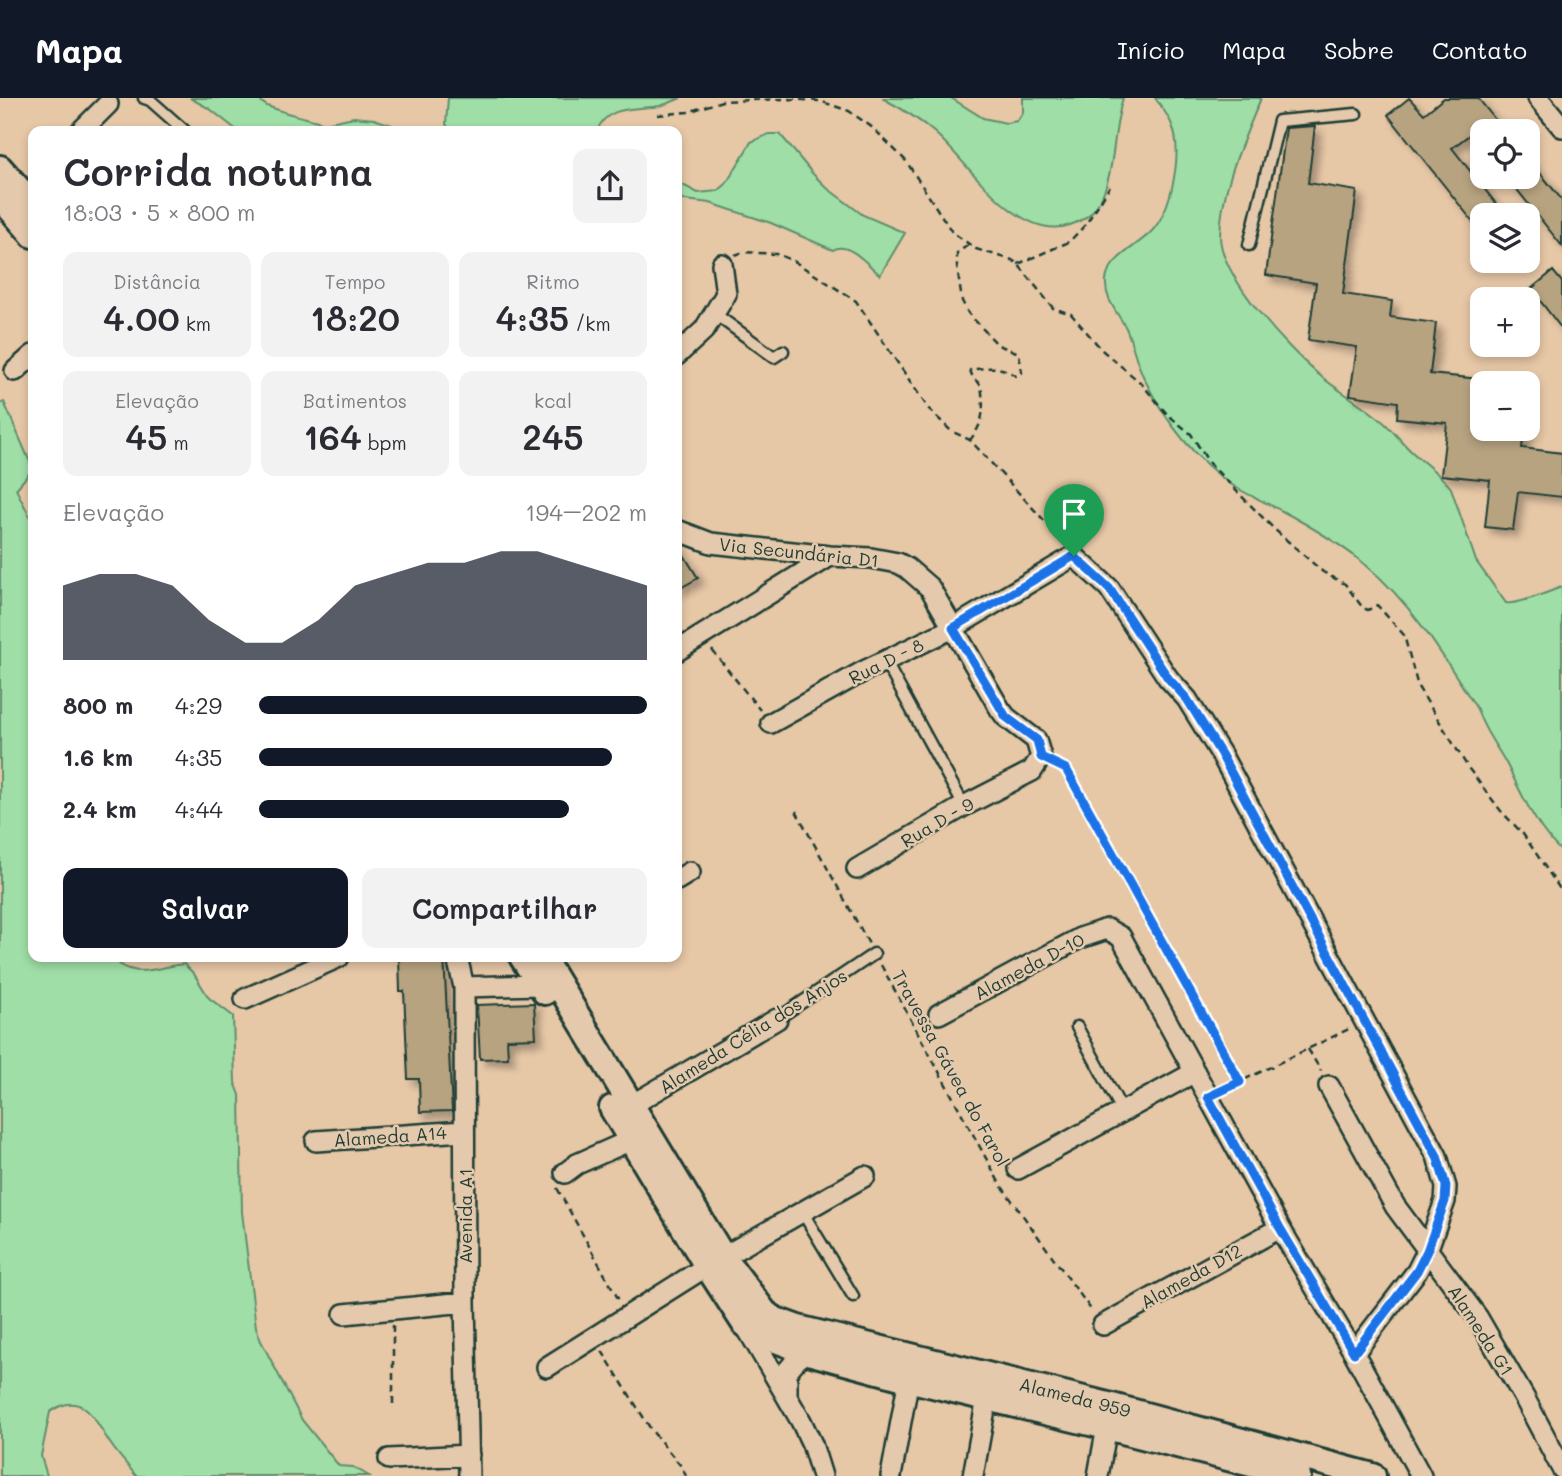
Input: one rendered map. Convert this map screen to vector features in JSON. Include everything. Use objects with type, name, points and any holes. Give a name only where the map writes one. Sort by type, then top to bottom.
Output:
[{"type":"street","points":[[1538,98],[1562,127]]},
{"type":"street","points":[[86,126],[111,101]]},
{"type":"street","points":[[0,168],[22,194],[28,216]]},
{"type":"street","points":[[682,350],[704,330],[726,294],[722,264]]},
{"type":"street","points":[[15,371],[28,359]]},
{"type":"street","name":"Via Secundária D1","points":[[682,532],[711,543],[871,558],[898,563],[907,568],[930,588],[1006,717],[1037,740],[1041,757]]},
{"type":"street","points":[[682,648],[830,556]]},
{"type":"street","points":[[1074,556],[1109,588],[1168,678],[1187,699],[1221,754],[1437,1156],[1446,1186],[1445,1201],[1427,1251],[1417,1271],[1354,1353]]},
{"type":"street","name":"Rua D - 8","points":[[771,723],[885,661],[953,628],[1074,556]]},
{"type":"street","name":"Rua D - 9","points":[[857,869],[964,806],[1032,772],[1041,757]]},
{"type":"street","name":"Alameda D-10","points":[[939,1014],[1080,938],[1107,929],[1121,937],[1195,1072]]},
{"type":"street","points":[[245,999],[328,962]]},
{"type":"street","name":"Avenida A1","points":[[458,962],[464,987],[469,1476]]},
{"type":"street","points":[[538,962],[541,985],[631,1140],[715,1262]]},
{"type":"street","points":[[540,962],[630,1106],[715,1262],[766,1364],[787,1395],[812,1444],[822,1476]]},
{"type":"street","points":[[464,987],[541,985]]},
{"type":"street","name":"Alameda Célia dos Anjos","points":[[630,1106],[777,1019]]},
{"type":"street","points":[[1018,1169],[1195,1072],[1421,1476]]},
{"type":"street","name":"Alameda G1","points":[[1329,1086],[1395,1206],[1478,1318],[1562,1469]]},
{"type":"street","name":"Alameda A14","points":[[316,1141],[464,1131]]},
{"type":"street","points":[[565,1173],[577,1164],[631,1140]]},
{"type":"street","points":[[547,1367],[715,1262],[865,1176]]},
{"type":"street","name":"Alameda D12","points":[[1102,1325],[1280,1228]]},
{"type":"street","name":"Alameda 959","points":[[715,1262],[765,1313],[776,1320],[829,1336],[987,1398],[1107,1427],[1230,1468],[1298,1476]]},
{"type":"street","points":[[344,1314],[466,1302]]},
{"type":"street","name":"Alameda 959","points":[[744,1323],[755,1332],[808,1352],[1108,1405],[1373,1476]]},
{"type":"street","points":[[787,1395],[787,1371],[800,1356],[829,1336]]},
{"type":"street","points":[[891,1476],[910,1368]]},
{"type":"street","points":[[973,1476],[987,1398]]},
{"type":"street","points":[[1098,1476],[1107,1427]]},
{"type":"street","points":[[389,1459],[469,1455]]},
{"type":"lane","points":[[144,98],[150,100],[179,126]]},
{"type":"lane","points":[[1249,245],[1279,121],[1356,114]]},
{"type":"lane","points":[[715,314],[774,357],[783,351]]},
{"type":"lane","points":[[885,661],[964,806]]},
{"type":"lane","name":"Alameda Célia dos Anjos","points":[[777,1019],[874,954]]},
{"type":"lane","points":[[1077,1027],[1123,1112]]},
{"type":"lane","points":[[803,1213],[853,1296]]},
{"type":"path","points":[[658,115],[688,112],[722,101],[788,99],[820,101],[849,111],[873,128],[906,161],[952,232],[969,245],[1018,264],[1054,308],[1071,314],[1103,351],[1141,383],[1167,414],[1191,434],[1209,463],[1274,529],[1323,572],[1345,584],[1363,608],[1368,610],[1377,605],[1391,618],[1404,635],[1418,687],[1469,769],[1501,811],[1523,834],[1562,892]]},
{"type":"path","points":[[1018,264],[1069,242],[1086,224],[1110,186]]},
{"type":"path","points":[[969,245],[957,253],[962,301],[968,313],[998,345],[1019,353],[1022,373],[1016,376],[1005,369],[970,370],[973,378],[981,385],[985,408],[984,418],[970,440]]},
{"type":"path","points":[[722,264],[725,258],[744,252],[775,254],[792,260],[856,301],[928,408],[951,431],[970,440],[1057,532],[1074,556]]},
{"type":"path","points":[[702,636],[771,723]]},
{"type":"path","points":[[1041,757],[1066,769],[1240,1082]]},
{"type":"path","name":"Travessa Gávea do Farol","points":[[796,811],[1000,1184],[1102,1325]]},
{"type":"path","points":[[1208,1097],[1365,1022]]},
{"type":"path","points":[[1308,1049],[1329,1086]]},
{"type":"path","points":[[565,1173],[557,1187],[558,1193],[629,1317]]},
{"type":"path","points":[[393,1404],[394,1308]]},
{"type":"path","points":[[593,1337],[652,1430],[686,1476]]},
{"type":"green space","points":[[190,98],[256,98],[267,106],[325,123],[354,117],[374,119],[395,126],[232,126]]},
{"type":"green space","points":[[448,98],[681,98],[660,106],[615,112],[600,126],[446,124]]},
{"type":"green space","points":[[882,98],[951,98],[983,118],[1006,123],[1017,121],[1023,112],[1023,98],[1123,98],[1108,178],[1097,206],[1079,221],[1051,227],[1032,222],[1013,212],[935,133]]},
{"type":"green space","points":[[1155,98],[1261,98],[1234,165],[1221,218],[1223,252],[1243,290],[1273,329],[1304,362],[1382,421],[1451,488],[1476,561],[1506,603],[1525,600],[1562,587],[1562,852],[1537,821],[1477,709],[1453,671],[1414,615],[1384,581],[1337,544],[1221,477],[1182,438],[1152,394],[1141,372],[1126,328],[1109,300],[1106,280],[1112,265],[1152,231],[1170,195],[1176,165],[1175,136],[1172,125]]},
{"type":"green space","points":[[769,134],[780,134],[827,188],[863,215],[905,233],[880,275],[858,255],[845,248],[833,250],[771,223],[710,203],[682,200],[682,185],[698,193],[718,191],[726,184],[751,142]]},
{"type":"green space","points":[[4,402],[28,457],[28,475],[16,489],[28,513],[28,962],[117,962],[137,971],[184,964],[194,974],[209,998],[233,1016],[235,1082],[240,1095],[242,1212],[256,1327],[302,1420],[339,1466],[353,1467],[369,1476],[136,1476],[91,1415],[78,1405],[70,1404],[50,1412],[41,1456],[47,1476],[0,1476],[0,404]]},
{"type":"building","points":[[1409,98],[1424,114],[1444,98],[1478,98],[1495,119],[1470,119],[1470,134],[1452,148],[1470,171],[1470,189],[1484,189],[1496,203],[1470,203],[1470,218],[1388,115]]},
{"type":"building","points":[[1315,126],[1308,183],[1357,191],[1343,294],[1392,301],[1390,317],[1436,323],[1430,374],[1470,378],[1470,441],[1523,441],[1522,448],[1562,453],[1562,497],[1518,492],[1513,530],[1485,527],[1490,480],[1441,475],[1447,423],[1397,418],[1398,402],[1350,395],[1357,347],[1308,340],[1316,283],[1266,275],[1286,128]]},
{"type":"building","points":[[1540,173],[1562,200],[1562,246],[1540,218],[1540,203],[1528,203],[1517,189],[1540,189]]},
{"type":"building","points":[[1553,271],[1562,282],[1562,329],[1540,301],[1540,287],[1533,287]]},
{"type":"building","points":[[682,552],[698,578],[682,587]]},
{"type":"building","points":[[399,962],[444,962],[452,1111],[420,1112],[419,1079],[408,1079],[404,991],[400,991]]},
{"type":"building","points":[[534,1003],[536,1038],[507,1039],[508,1058],[480,1059],[477,1005]]},
{"type":"route","points":[[1074,556],[1109,588],[1168,678],[1187,699],[1221,754],[1437,1156],[1446,1186],[1445,1201],[1427,1251],[1417,1271],[1354,1353],[1280,1228],[1208,1097],[1240,1082],[1066,769],[1041,757],[1037,740],[1006,717],[953,628],[1074,556]]}]
